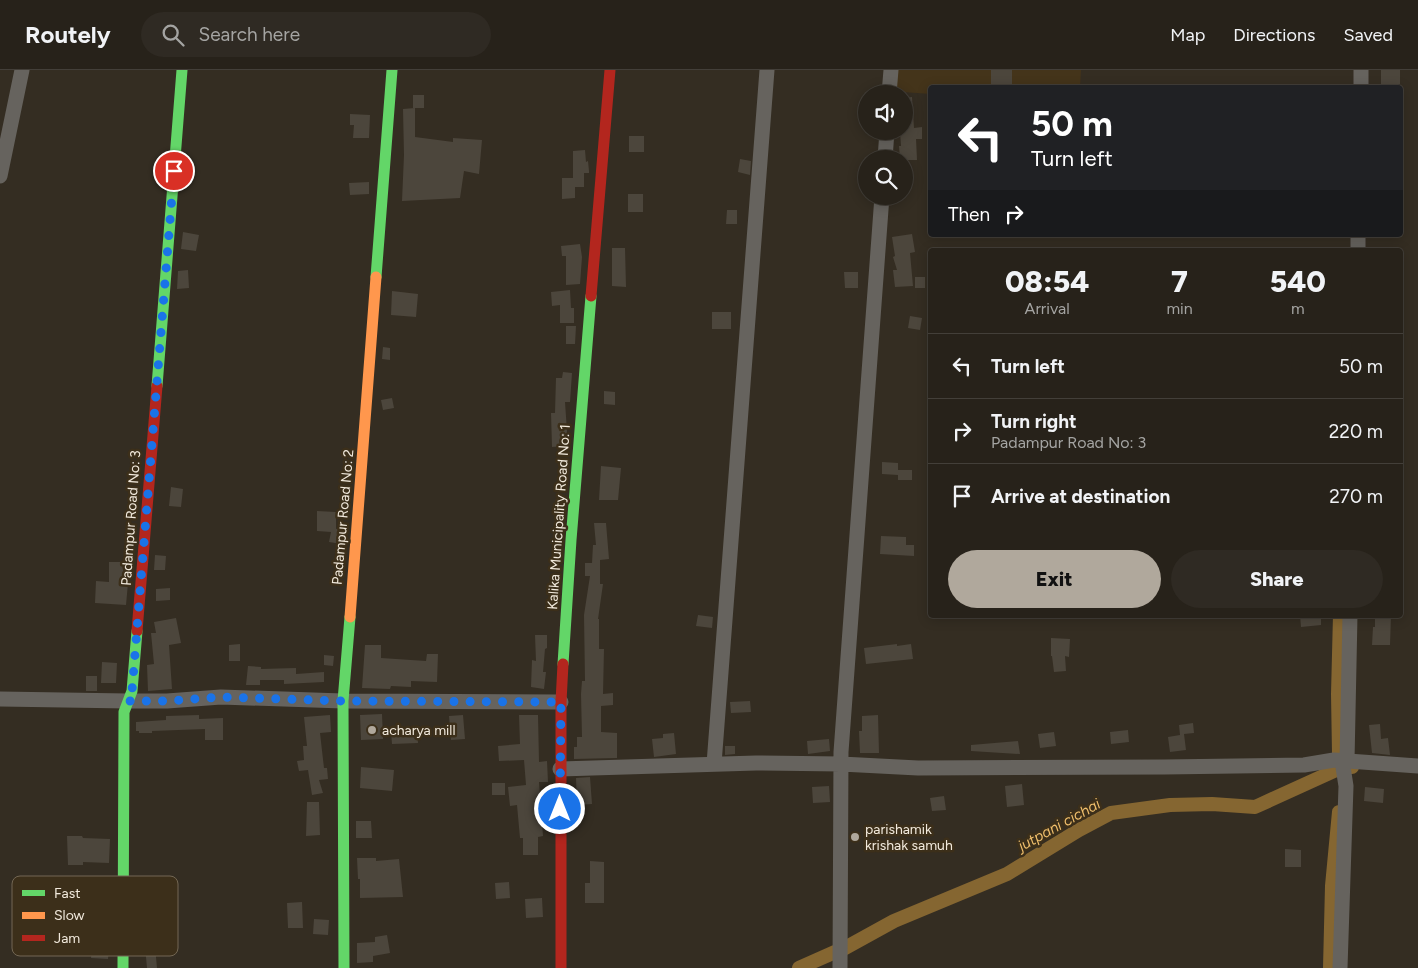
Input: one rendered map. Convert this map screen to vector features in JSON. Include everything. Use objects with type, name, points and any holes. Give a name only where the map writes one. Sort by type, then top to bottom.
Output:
[{"type":"street","points":[[0,176],[22,70]]},
{"type":"street","name":"Padampur Road No: 3","points":[[123,876],[124,712],[132,691],[182,70]]},
{"type":"street","name":"Padampur Road No: 2","points":[[344,968],[343,701],[392,70]]},
{"type":"street","name":"Kalika Municipality Road No: 1","points":[[561,968],[561,702],[572,530],[610,70]]},
{"type":"street","points":[[714,764],[767,70]]},
{"type":"street","points":[[890,85],[891,70]]},
{"type":"street","points":[[1361,70],[1362,85]]},
{"type":"street","points":[[840,968],[841,764],[881,205]]},
{"type":"street","points":[[1340,968],[1346,786],[1341,760],[1350,618]]},
{"type":"street","points":[[0,699],[167,701],[221,697],[343,701],[561,702]]},
{"type":"street","points":[[560,769],[756,763],[841,764],[918,768],[1164,767],[1304,765],[1341,760],[1418,766]]},
{"type":"shaded area","points":[[891,70],[1081,70],[1080,85],[928,85],[928,94],[913,93],[913,85],[890,85]]},
{"type":"building","points":[[991,70],[1012,70],[1012,85],[991,85]]},
{"type":"building","points":[[1381,70],[1400,70],[1400,84],[1381,84]]},
{"type":"building","points":[[413,95],[424,95],[424,108],[413,108]]},
{"type":"building","points":[[415,108],[415,137],[453,142],[453,138],[482,140],[479,174],[464,171],[460,198],[402,201],[403,109]]},
{"type":"building","points":[[913,112],[914,128],[922,127],[922,139],[916,139],[917,160],[913,160],[913,150],[899,150],[899,146],[901,146],[901,140],[913,140]]},
{"type":"building","points":[[350,114],[370,115],[369,138],[353,138],[354,125],[350,125]]},
{"type":"building","points":[[629,136],[644,136],[644,152],[629,152]]},
{"type":"building","points":[[585,150],[589,173],[584,173],[584,187],[575,187],[575,198],[562,199],[562,178],[573,178],[573,151]]},
{"type":"building","points":[[740,159],[751,161],[750,175],[738,172]]},
{"type":"building","points":[[369,182],[369,194],[350,195],[349,183]]},
{"type":"building","points":[[628,194],[643,194],[643,212],[628,212]]},
{"type":"building","points":[[727,210],[737,210],[737,224],[726,224]]},
{"type":"building","points":[[183,232],[199,235],[196,251],[181,249]]},
{"type":"building","points":[[912,234],[915,252],[910,253],[913,286],[895,287],[893,270],[897,270],[893,257],[895,256],[892,237]]},
{"type":"building","points":[[580,244],[582,257],[580,284],[566,285],[566,256],[562,256],[561,246]]},
{"type":"building","points":[[612,248],[625,248],[626,287],[612,286]]},
{"type":"building","points":[[188,270],[189,288],[177,289],[178,271]]},
{"type":"building","points":[[844,272],[858,272],[858,288],[845,288]]},
{"type":"building","points":[[915,277],[925,277],[925,288],[915,288]]},
{"type":"building","points":[[570,290],[571,308],[574,308],[574,323],[560,323],[560,305],[552,306],[551,292]]},
{"type":"building","points":[[392,291],[418,294],[416,317],[391,315]]},
{"type":"building","points":[[712,312],[731,312],[731,329],[712,329]]},
{"type":"building","points":[[910,316],[922,318],[920,330],[908,328]]},
{"type":"building","points":[[566,326],[576,326],[575,344],[566,344]]},
{"type":"building","points":[[383,347],[390,348],[390,360],[382,359]]},
{"type":"building","points":[[563,372],[572,373],[570,402],[565,402],[566,446],[552,447],[551,413],[555,413],[556,378],[562,378]]},
{"type":"building","points":[[604,391],[615,392],[615,405],[604,404]]},
{"type":"building","points":[[392,398],[394,408],[383,410],[381,400]]},
{"type":"building","points":[[882,462],[898,463],[898,470],[912,470],[912,480],[898,480],[898,475],[882,474]]},
{"type":"building","points":[[601,466],[621,468],[618,500],[599,500]]},
{"type":"building","points":[[171,487],[183,489],[181,507],[169,506]]},
{"type":"building","points":[[317,511],[336,512],[336,529],[344,527],[342,544],[329,542],[331,532],[317,531]]},
{"type":"building","points":[[594,523],[606,523],[609,559],[600,560],[600,584],[603,584],[598,619],[599,649],[604,649],[603,694],[613,693],[613,705],[601,706],[601,732],[617,733],[617,758],[574,759],[574,747],[577,747],[577,737],[582,737],[581,694],[582,681],[585,681],[584,615],[590,576],[585,576],[585,563],[592,563],[593,545],[596,545]]},
{"type":"building","points":[[881,536],[906,537],[906,545],[914,545],[914,556],[880,554]]},
{"type":"building","points":[[155,555],[166,556],[165,570],[154,570]]},
{"type":"building","points":[[109,562],[123,562],[124,583],[128,583],[126,605],[95,603],[96,581],[109,582]]},
{"type":"building","points":[[170,588],[170,600],[156,601],[156,589]]},
{"type":"building","points":[[698,615],[713,617],[712,628],[696,626]]},
{"type":"building","points":[[176,618],[181,643],[169,645],[172,689],[148,691],[147,665],[154,664],[151,633],[156,633],[154,622]]},
{"type":"building","points":[[1300,618],[1321,618],[1321,625],[1301,627]]},
{"type":"building","points":[[1375,618],[1391,618],[1390,645],[1372,645],[1373,627],[1375,627]]},
{"type":"building","points":[[535,635],[547,635],[543,672],[546,672],[544,689],[531,687],[532,660],[536,661]]},
{"type":"building","points":[[1051,638],[1070,639],[1069,657],[1065,656],[1066,671],[1054,672],[1051,656]]},
{"type":"building","points":[[240,644],[240,661],[229,661],[229,645]]},
{"type":"building","points":[[897,644],[897,646],[911,644],[913,659],[866,664],[864,648]]},
{"type":"building","points":[[365,645],[381,645],[381,658],[426,661],[427,654],[438,654],[437,682],[411,681],[411,687],[391,686],[390,689],[362,688]]},
{"type":"building","points":[[324,655],[334,656],[333,666],[324,665]]},
{"type":"building","points":[[102,662],[117,663],[116,683],[101,683]]},
{"type":"building","points":[[248,666],[261,667],[261,669],[296,668],[296,674],[324,672],[324,682],[284,684],[284,680],[260,680],[260,685],[246,685]]},
{"type":"building","points":[[86,676],[97,676],[97,691],[86,691]]},
{"type":"building","points":[[750,701],[751,712],[731,713],[730,702]]},
{"type":"building","name":"acharya mill","points":[[382,714],[383,739],[361,740],[360,715]]},
{"type":"building","points":[[199,715],[199,719],[223,718],[223,740],[205,740],[205,729],[152,731],[152,733],[139,733],[139,731],[136,731],[136,722],[166,720],[166,716]]},
{"type":"building","points":[[330,715],[331,732],[320,733],[324,768],[327,768],[328,779],[319,780],[323,793],[312,795],[308,770],[299,771],[297,761],[304,760],[303,746],[307,746],[304,717]]},
{"type":"building","points":[[463,715],[465,739],[451,740],[449,716]]},
{"type":"building","points":[[519,715],[538,715],[539,762],[547,761],[548,782],[539,782],[543,836],[538,837],[538,855],[523,855],[523,838],[520,838],[517,805],[510,806],[508,787],[526,785],[524,760],[499,761],[498,746],[520,744]]},
{"type":"building","points":[[878,715],[879,753],[860,753],[859,731],[862,731],[862,716]]},
{"type":"building","points":[[1193,723],[1194,733],[1184,734],[1186,750],[1170,752],[1168,737],[1180,735],[1179,725]]},
{"type":"building","points":[[1380,724],[1381,739],[1388,738],[1390,755],[1372,753],[1369,725]]},
{"type":"building","points":[[417,730],[418,743],[392,744],[391,731]]},
{"type":"building","points":[[1128,730],[1129,742],[1111,744],[1110,732]]},
{"type":"building","points":[[1054,732],[1056,746],[1040,748],[1038,734]]},
{"type":"building","points":[[674,733],[676,754],[654,757],[652,739],[663,738],[663,734]]},
{"type":"building","points":[[829,739],[830,751],[808,754],[807,741]]},
{"type":"building","points":[[1018,741],[1020,754],[971,751],[971,745]]},
{"type":"building","points":[[725,746],[735,746],[735,754],[725,755]]},
{"type":"building","points":[[361,767],[394,770],[392,791],[360,788]]},
{"type":"building","points":[[590,777],[592,804],[577,805],[576,778]]},
{"type":"building","points":[[492,783],[505,783],[505,795],[492,795]]},
{"type":"building","points":[[1022,784],[1024,805],[1007,807],[1005,786]]},
{"type":"building","points":[[829,786],[830,802],[813,803],[812,787]]},
{"type":"building","points":[[1365,787],[1384,789],[1383,803],[1364,801]]},
{"type":"building","points":[[944,796],[946,810],[932,811],[930,798]]},
{"type":"building","points":[[307,802],[319,802],[320,835],[306,836]]},
{"type":"building","points":[[356,821],[371,821],[372,838],[356,838]]},
{"type":"building","points":[[67,836],[110,839],[109,863],[83,862],[83,865],[68,865]]},
{"type":"building","points":[[1285,849],[1301,850],[1301,867],[1285,867]]},
{"type":"building","points":[[357,858],[376,858],[376,861],[399,859],[403,897],[360,898]]},
{"type":"building","points":[[590,861],[604,862],[604,903],[585,903],[585,883],[590,883]]},
{"type":"building","points":[[509,882],[510,898],[496,899],[495,883]]},
{"type":"building","points":[[542,898],[543,917],[526,918],[525,899]]},
{"type":"building","points":[[302,902],[303,928],[288,928],[287,903]]},
{"type":"building","points":[[314,919],[329,920],[328,935],[313,934]]},
{"type":"building","points":[[387,935],[390,953],[373,956],[373,962],[357,963],[357,943],[375,942],[375,937]]},
{"type":"building","points":[[91,956],[108,956],[108,959],[91,958]]},
{"type":"building","points":[[146,956],[156,956],[157,968],[147,968]]},
{"type":"waterway","points":[[1340,618],[1338,694],[1339,754],[1342,771]]},
{"type":"waterway","name":"jutpani cichai","points":[[845,948],[894,921],[1007,874],[1079,830],[1111,813],[1170,805],[1212,804],[1255,807],[1343,767],[1352,767]]},
{"type":"waterway","points":[[1330,968],[1332,886],[1339,812]]},
{"type":"waterway","points":[[799,968],[835,952]]},
{"type":"traffic: fast","points":[[157,386],[182,70]]},
{"type":"traffic: fast","points":[[376,277],[392,70]]},
{"type":"traffic: fast","points":[[563,664],[591,296]]},
{"type":"traffic: fast","points":[[344,968],[343,701],[350,617]]},
{"type":"traffic: fast","points":[[123,876],[124,712],[132,691],[137,631]]},
{"type":"traffic: fast","points":[[123,956],[123,968]]},
{"type":"traffic: slow","points":[[350,617],[376,277]]},
{"type":"traffic: jam","points":[[591,296],[610,70]]},
{"type":"traffic: jam","points":[[137,631],[157,386]]},
{"type":"traffic: jam","points":[[561,968],[561,702],[563,664]]},
{"type":"place","name":"acharya mill","points":[[372,730]]},
{"type":"place","name":"parishamik krishak samuh","points":[[855,837]]},
{"type":"route","points":[[174,171],[132,691],[128,701],[167,701],[221,697],[343,701],[561,702],[560,809]]}]
